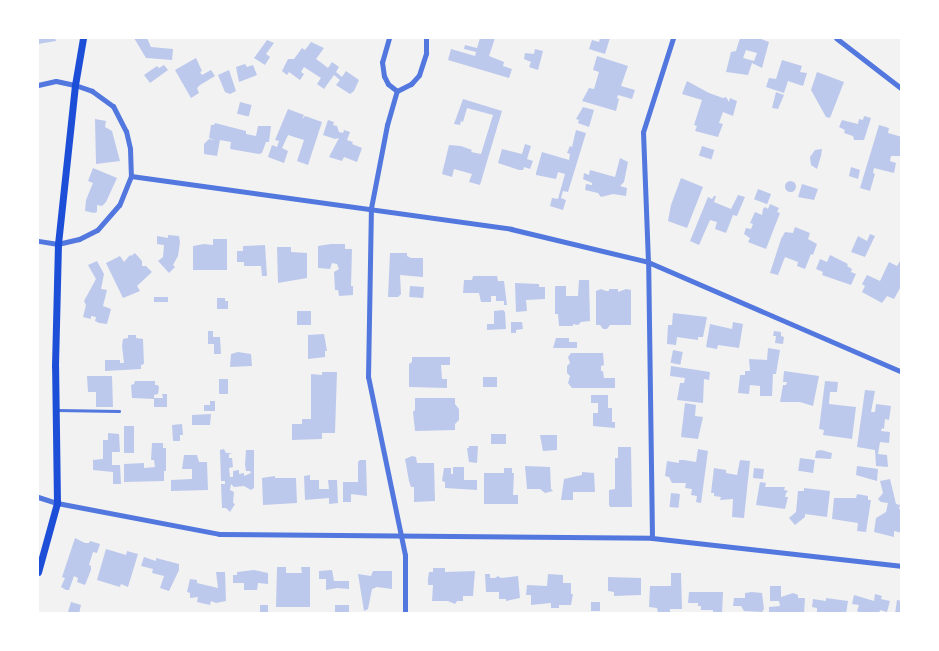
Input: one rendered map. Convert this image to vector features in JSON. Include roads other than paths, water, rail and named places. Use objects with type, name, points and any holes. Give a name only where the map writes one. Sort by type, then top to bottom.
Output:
[{"type":"main road","points":[[38,572],[57,503],[56,347],[58,244],[75,85],[83,38]]},
{"type":"street","points":[[389,38],[382,62],[384,76],[388,84],[397,91]]},
{"type":"street","points":[[405,614],[405,555],[368,377],[371,208],[387,125],[397,91],[411,84],[419,74],[426,53],[426,38]]},
{"type":"street","points":[[652,538],[648,262],[643,132],[673,38]]},
{"type":"street","points":[[836,38],[902,89]]},
{"type":"street","points":[[38,85],[56,81],[75,85],[102,98],[112,106],[122,120],[130,149],[131,176],[119,205],[108,220],[97,230],[79,239],[58,244],[38,241]]},
{"type":"street","points":[[131,176],[511,229],[648,262],[902,372]]},
{"type":"street","points":[[38,497],[57,503],[218,534],[652,538],[902,566]]},
{"type":"lane","points":[[57,410],[120,411]]}]
